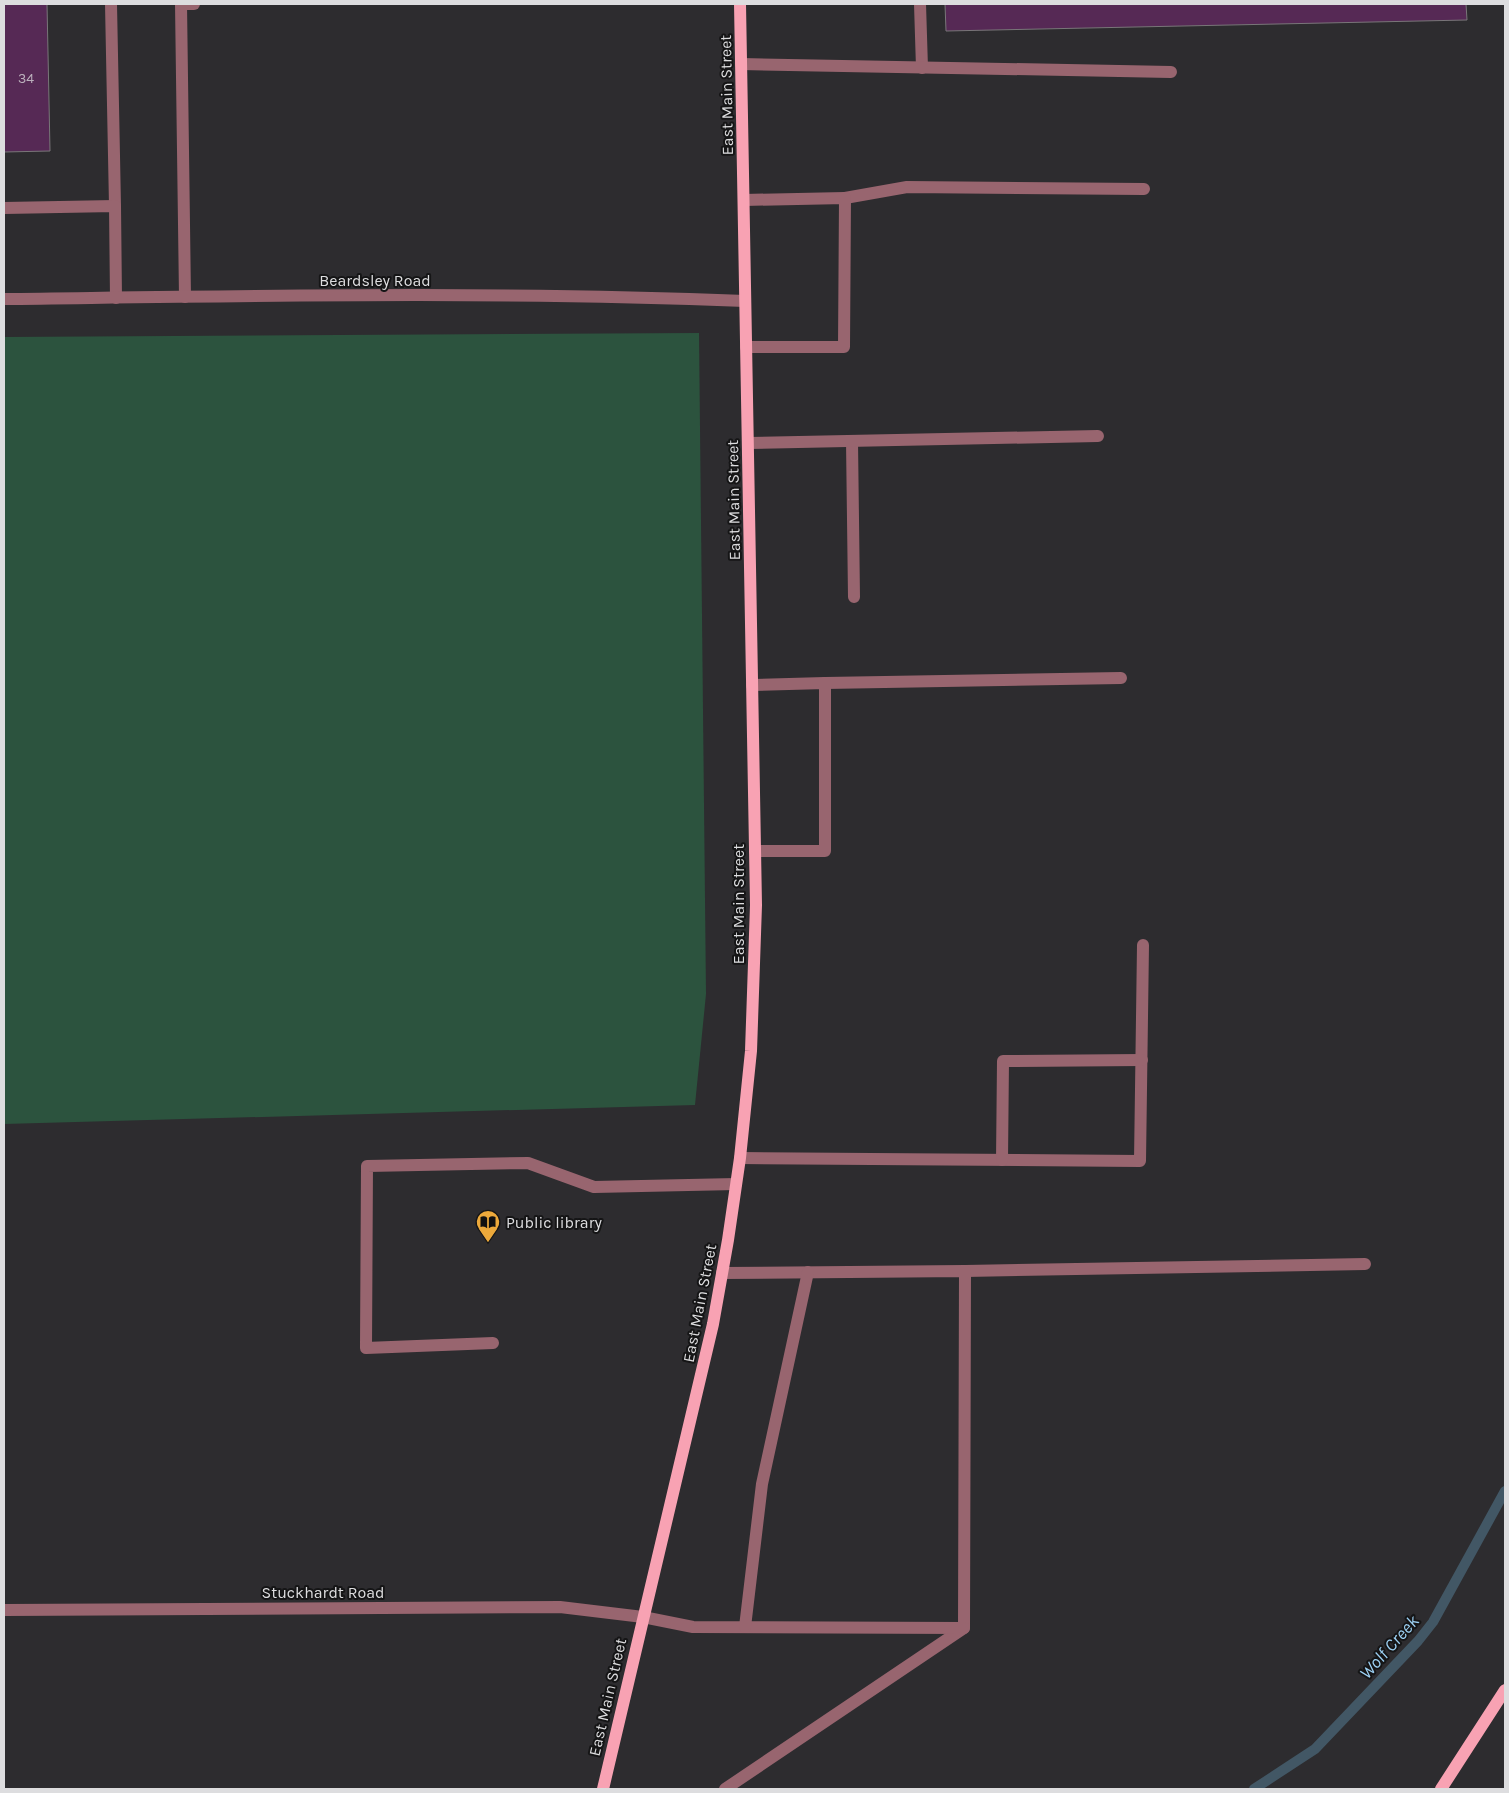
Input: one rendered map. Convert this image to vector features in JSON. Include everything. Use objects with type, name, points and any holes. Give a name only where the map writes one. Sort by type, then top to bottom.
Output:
[{"type":"main road","name":"East Main Street","points":[[603,1789],[713,1324],[740,1158],[751,1051],[756,905],[740,4]]},
{"type":"main road","points":[[1441,1789],[1505,1690]]},
{"type":"street","points":[[111,4],[116,298]]},
{"type":"street","points":[[185,297],[182,4],[194,4]]},
{"type":"street","points":[[920,4],[922,68]]},
{"type":"street","points":[[741,64],[1171,72]]},
{"type":"street","points":[[744,200],[845,198],[907,187],[1144,189]]},
{"type":"street","points":[[746,347],[844,347],[845,198]]},
{"type":"street","points":[[4,208],[115,206]]},
{"type":"street","name":"Beardsley Road","points":[[4,299],[318,296],[745,301]]},
{"type":"street","points":[[748,443],[1098,436]]},
{"type":"street","points":[[852,441],[854,597]]},
{"type":"street","points":[[752,685],[1121,678]]},
{"type":"street","points":[[755,851],[824,851],[824,683]]},
{"type":"street","points":[[740,1158],[1140,1161],[1143,945]]},
{"type":"street","points":[[1002,1160],[1004,1061],[1142,1060]]},
{"type":"street","points":[[493,1343],[366,1348],[367,1166],[528,1164],[594,1187],[736,1184]]},
{"type":"street","points":[[722,1273],[1364,1264]]},
{"type":"street","points":[[725,1789],[964,1628],[965,1271]]},
{"type":"street","points":[[745,1627],[762,1484],[808,1272]]},
{"type":"street","name":"Stuckhardt Road","points":[[4,1610],[560,1608],[643,1616],[693,1627],[964,1628]]},
{"type":"green space","points":[[699,333],[706,994],[695,1105],[4,1124],[4,337]]},
{"type":"building","points":[[4,4],[47,4],[50,151],[4,152]]},
{"type":"building","points":[[945,4],[1466,4],[1467,20],[946,31]]},
{"type":"waterway","name":"Wolf Creek","points":[[1254,1789],[1315,1749],[1418,1641],[1433,1622],[1505,1491]]},
{"type":"place","name":"Public library","points":[[488,1243]]}]
